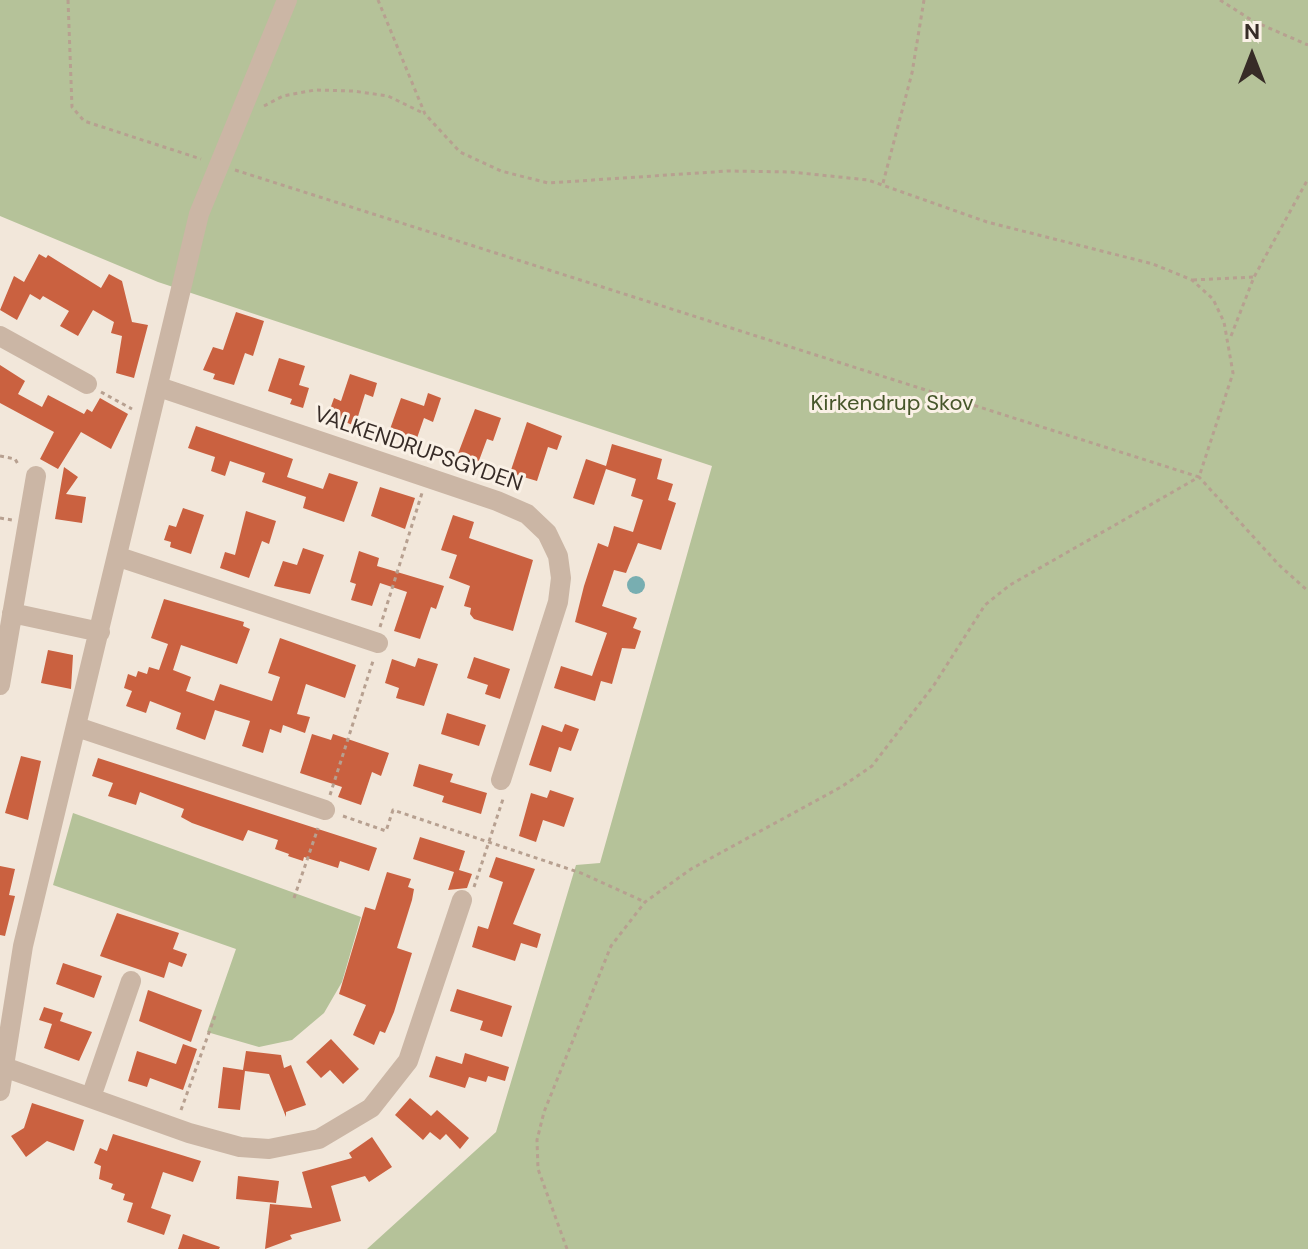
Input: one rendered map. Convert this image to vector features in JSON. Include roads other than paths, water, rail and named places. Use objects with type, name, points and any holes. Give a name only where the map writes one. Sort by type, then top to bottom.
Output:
[{"type":"street","points":[[0,1091],[23,946],[119,557],[199,214],[287,0]]},
{"type":"street","points":[[0,336],[87,384]]},
{"type":"street","name":"VALKENDRUPSGYDEN","points":[[159,387],[527,514],[547,533],[558,556],[561,578],[558,602],[501,780]]},
{"type":"street","points":[[0,685],[36,476]]},
{"type":"street","points":[[119,557],[378,643]]},
{"type":"street","points":[[12,613],[100,632]]},
{"type":"street","points":[[77,727],[325,810]]},
{"type":"street","points":[[4,1067],[240,1147],[269,1149],[319,1139],[371,1108],[408,1061],[462,900]]},
{"type":"street","points":[[91,1097],[131,981]]},
{"type":"water","points":[[636,576],[645,585],[636,594],[627,585]]},
{"type":"park label","name":"Kirkendrup Skov","points":[[892,404]]}]
